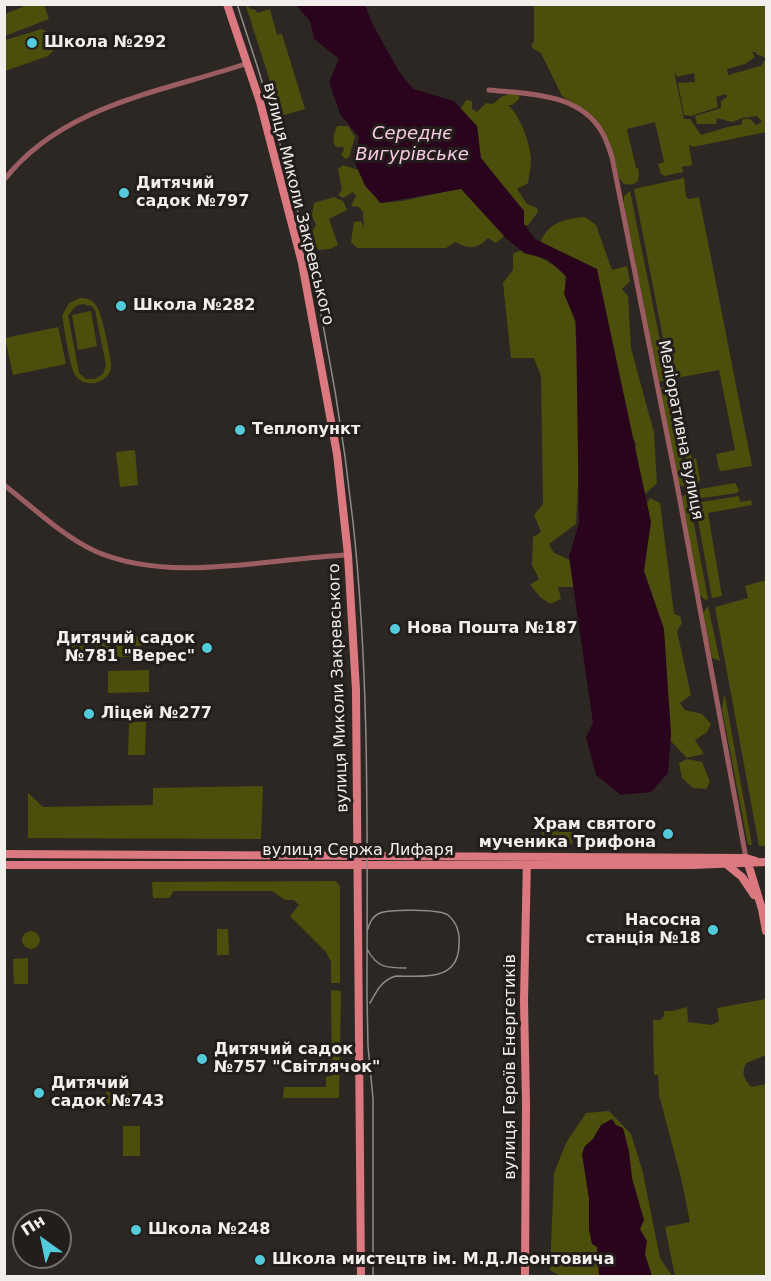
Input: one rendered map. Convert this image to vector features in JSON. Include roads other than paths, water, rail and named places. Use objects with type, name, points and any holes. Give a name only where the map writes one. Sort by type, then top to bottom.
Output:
[{"type":"street","name":"вулиця Миколи Закревського","points":[[227,4],[248,63],[279,173],[313,318],[337,454],[348,555],[356,690],[361,1276]]},
{"type":"street","points":[[4,180],[17,163],[38,145],[58,130],[80,119],[106,107],[248,63]]},
{"type":"street","name":"Меліоративна вулиця","points":[[489,90],[558,98],[574,106],[589,117],[603,134],[612,157],[680,502],[747,861]]},
{"type":"street","points":[[4,485],[70,536],[96,552],[119,560],[181,568],[348,555]]},
{"type":"street","name":"вулиця Сержа Лифаря","points":[[4,854],[358,855],[526,861],[726,864],[747,861]]},
{"type":"street","name":"вулиця Сержа Лифаря","points":[[4,865],[358,865],[526,861],[747,861]]},
{"type":"street","name":"вулиця Героїв Енергетиків","points":[[525,1276],[526,861]]},
{"type":"street","points":[[764,862],[747,861],[762,909],[766,931]]},
{"type":"street","points":[[726,864],[747,882],[762,909]]},
{"type":"water","name":"Середнє Вигурівське","points":[[296,5],[365,5],[373,25],[400,73],[413,89],[454,101],[477,126],[481,158],[524,211],[524,224],[535,239],[597,269],[651,522],[644,571],[664,629],[671,734],[668,773],[651,792],[621,795],[596,775],[586,737],[593,723],[569,557],[579,523],[576,321],[564,294],[567,277],[547,259],[524,253],[505,237],[461,189],[381,203],[366,187],[355,163],[359,137],[340,114],[329,82],[339,59],[314,39],[310,21]]},
{"type":"water","points":[[612,1119],[616,1125],[623,1128],[629,1151],[632,1178],[644,1220],[640,1229],[647,1241],[645,1254],[652,1276],[599,1276],[597,1247],[592,1244],[589,1230],[589,1199],[582,1154],[585,1146],[593,1139],[601,1125]]},
{"type":"tram line","points":[[237,4],[258,67],[294,195],[309,260],[335,390],[353,522],[365,700],[367,997],[368,1046],[373,1099],[373,1276]]},
{"type":"tram line","points":[[367,931],[377,914],[404,910],[425,911],[448,915],[454,921],[459,940],[457,956],[453,965],[446,971],[428,976],[391,978],[380,986],[370,1003]]},
{"type":"tram line","points":[[367,949],[383,966],[406,968]]},
{"type":"place","name":"Школа №292","points":[[32,43]]},
{"type":"place","name":"Дитячий садок №797","points":[[124,193]]},
{"type":"place","name":"Школа №282","points":[[121,306]]},
{"type":"place","name":"Теплопункт","points":[[240,430]]},
{"type":"place","name":"Нова Пошта №187","points":[[395,629]]},
{"type":"place","name":"Дитячий садок №781 \"Верес\"","points":[[207,648]]},
{"type":"place","name":"Ліцей №277","points":[[89,714]]},
{"type":"place","name":"Храм святого мученика Трифона","points":[[668,834]]},
{"type":"place","name":"Насосна станція №18","points":[[713,930]]},
{"type":"place","name":"Дитячий садок №757 \"Світлячок\"","points":[[202,1059]]},
{"type":"place","name":"Дитячий садок №743","points":[[39,1093]]},
{"type":"place","name":"Школа №248","points":[[136,1230]]},
{"type":"place","name":"Школа мистецтв ім. М.Д.Леонтовича","points":[[260,1260]]}]
